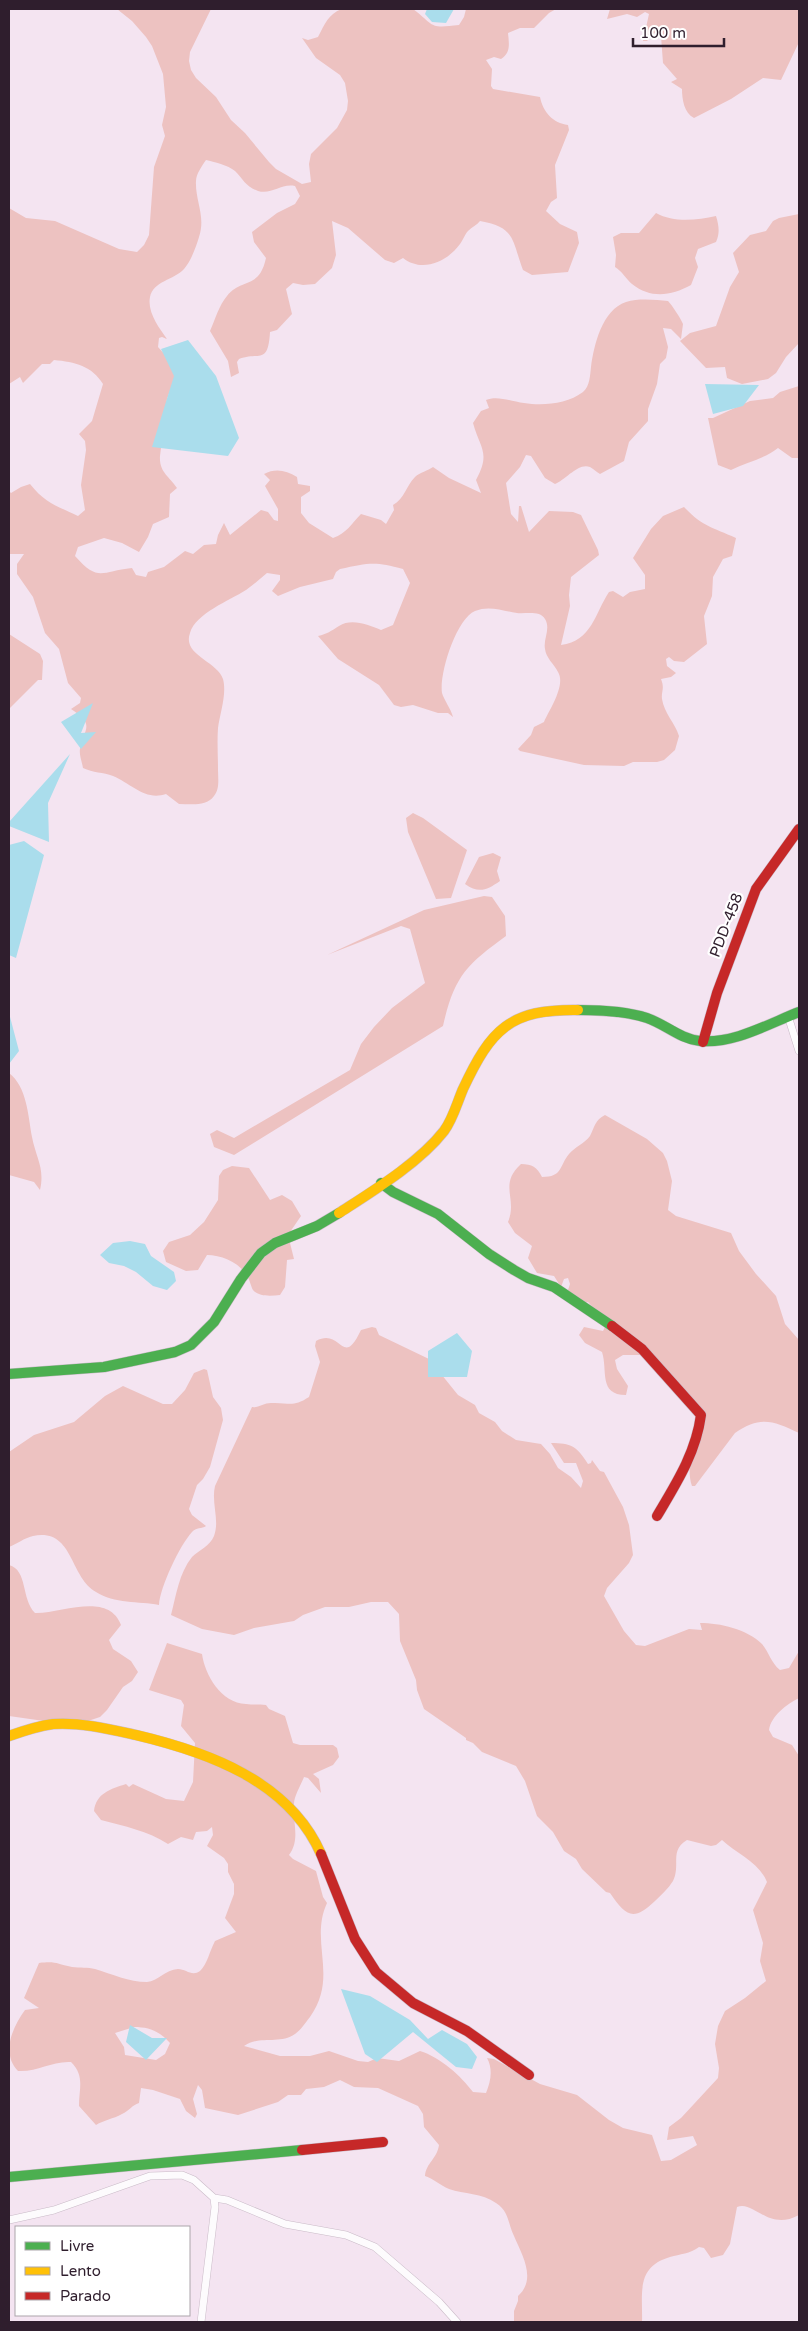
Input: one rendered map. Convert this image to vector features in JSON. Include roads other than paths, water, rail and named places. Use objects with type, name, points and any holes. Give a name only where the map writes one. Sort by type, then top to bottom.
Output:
[{"type":"street","name":"PDD-458","points":[[703,1042],[717,993],[756,889],[799,829]]},
{"type":"street","points":[[9,1374],[104,1367],[187,1349],[213,1325],[252,1262],[261,1252],[281,1240],[324,1223],[381,1183],[442,1132],[478,1061],[487,1048],[505,1026],[523,1015],[556,1010],[627,1014],[646,1018],[688,1038],[703,1042],[736,1036],[799,1012]]},
{"type":"street","points":[[788,1016],[799,1051]]},
{"type":"street","points":[[381,1183],[404,1198],[438,1214],[489,1254],[514,1270],[528,1278],[554,1287],[600,1316],[642,1349],[701,1415],[693,1448],[657,1516]]},
{"type":"street","points":[[9,1736],[45,1726],[61,1724],[102,1729],[143,1737],[186,1750],[246,1774],[293,1810],[307,1827],[337,1890],[360,1949],[376,1972],[409,2002],[456,2024],[487,2043],[529,2075]]},
{"type":"street","points":[[9,2177],[383,2142]]},
{"type":"street","points":[[9,2220],[54,2210],[150,2176],[182,2175],[194,2180],[214,2198],[227,2200],[285,2224],[346,2235],[375,2247],[439,2302],[457,2322]]},
{"type":"street","points":[[201,2322],[214,2227],[214,2198]]},
{"type":"water","points":[[427,9],[454,9],[446,23],[432,22],[425,14]]},
{"type":"water","points":[[188,340],[216,376],[239,438],[228,456],[152,447],[174,376],[161,349]]},
{"type":"water","points":[[705,384],[759,385],[743,406],[713,414]]},
{"type":"water","points":[[93,703],[81,733],[96,732],[81,749],[61,722]]},
{"type":"water","points":[[70,754],[48,803],[49,842],[9,826],[9,822]]},
{"type":"water","points":[[24,841],[44,855],[16,958],[9,955],[9,845]]},
{"type":"water","points":[[9,1013],[19,1051],[9,1064]]},
{"type":"water","points":[[130,1241],[145,1244],[151,1256],[174,1272],[176,1281],[167,1290],[153,1286],[136,1272],[124,1266],[109,1263],[100,1255],[113,1243]]},
{"type":"water","points":[[457,1333],[472,1351],[467,1377],[428,1377],[428,1351]]},
{"type":"water","points":[[341,1989],[370,1996],[410,2020],[428,2039],[442,2030],[467,2044],[477,2057],[472,2069],[456,2067],[413,2032],[377,2062],[365,2054]]},
{"type":"water","points":[[130,2025],[152,2038],[167,2038],[146,2060],[126,2042]]}]
